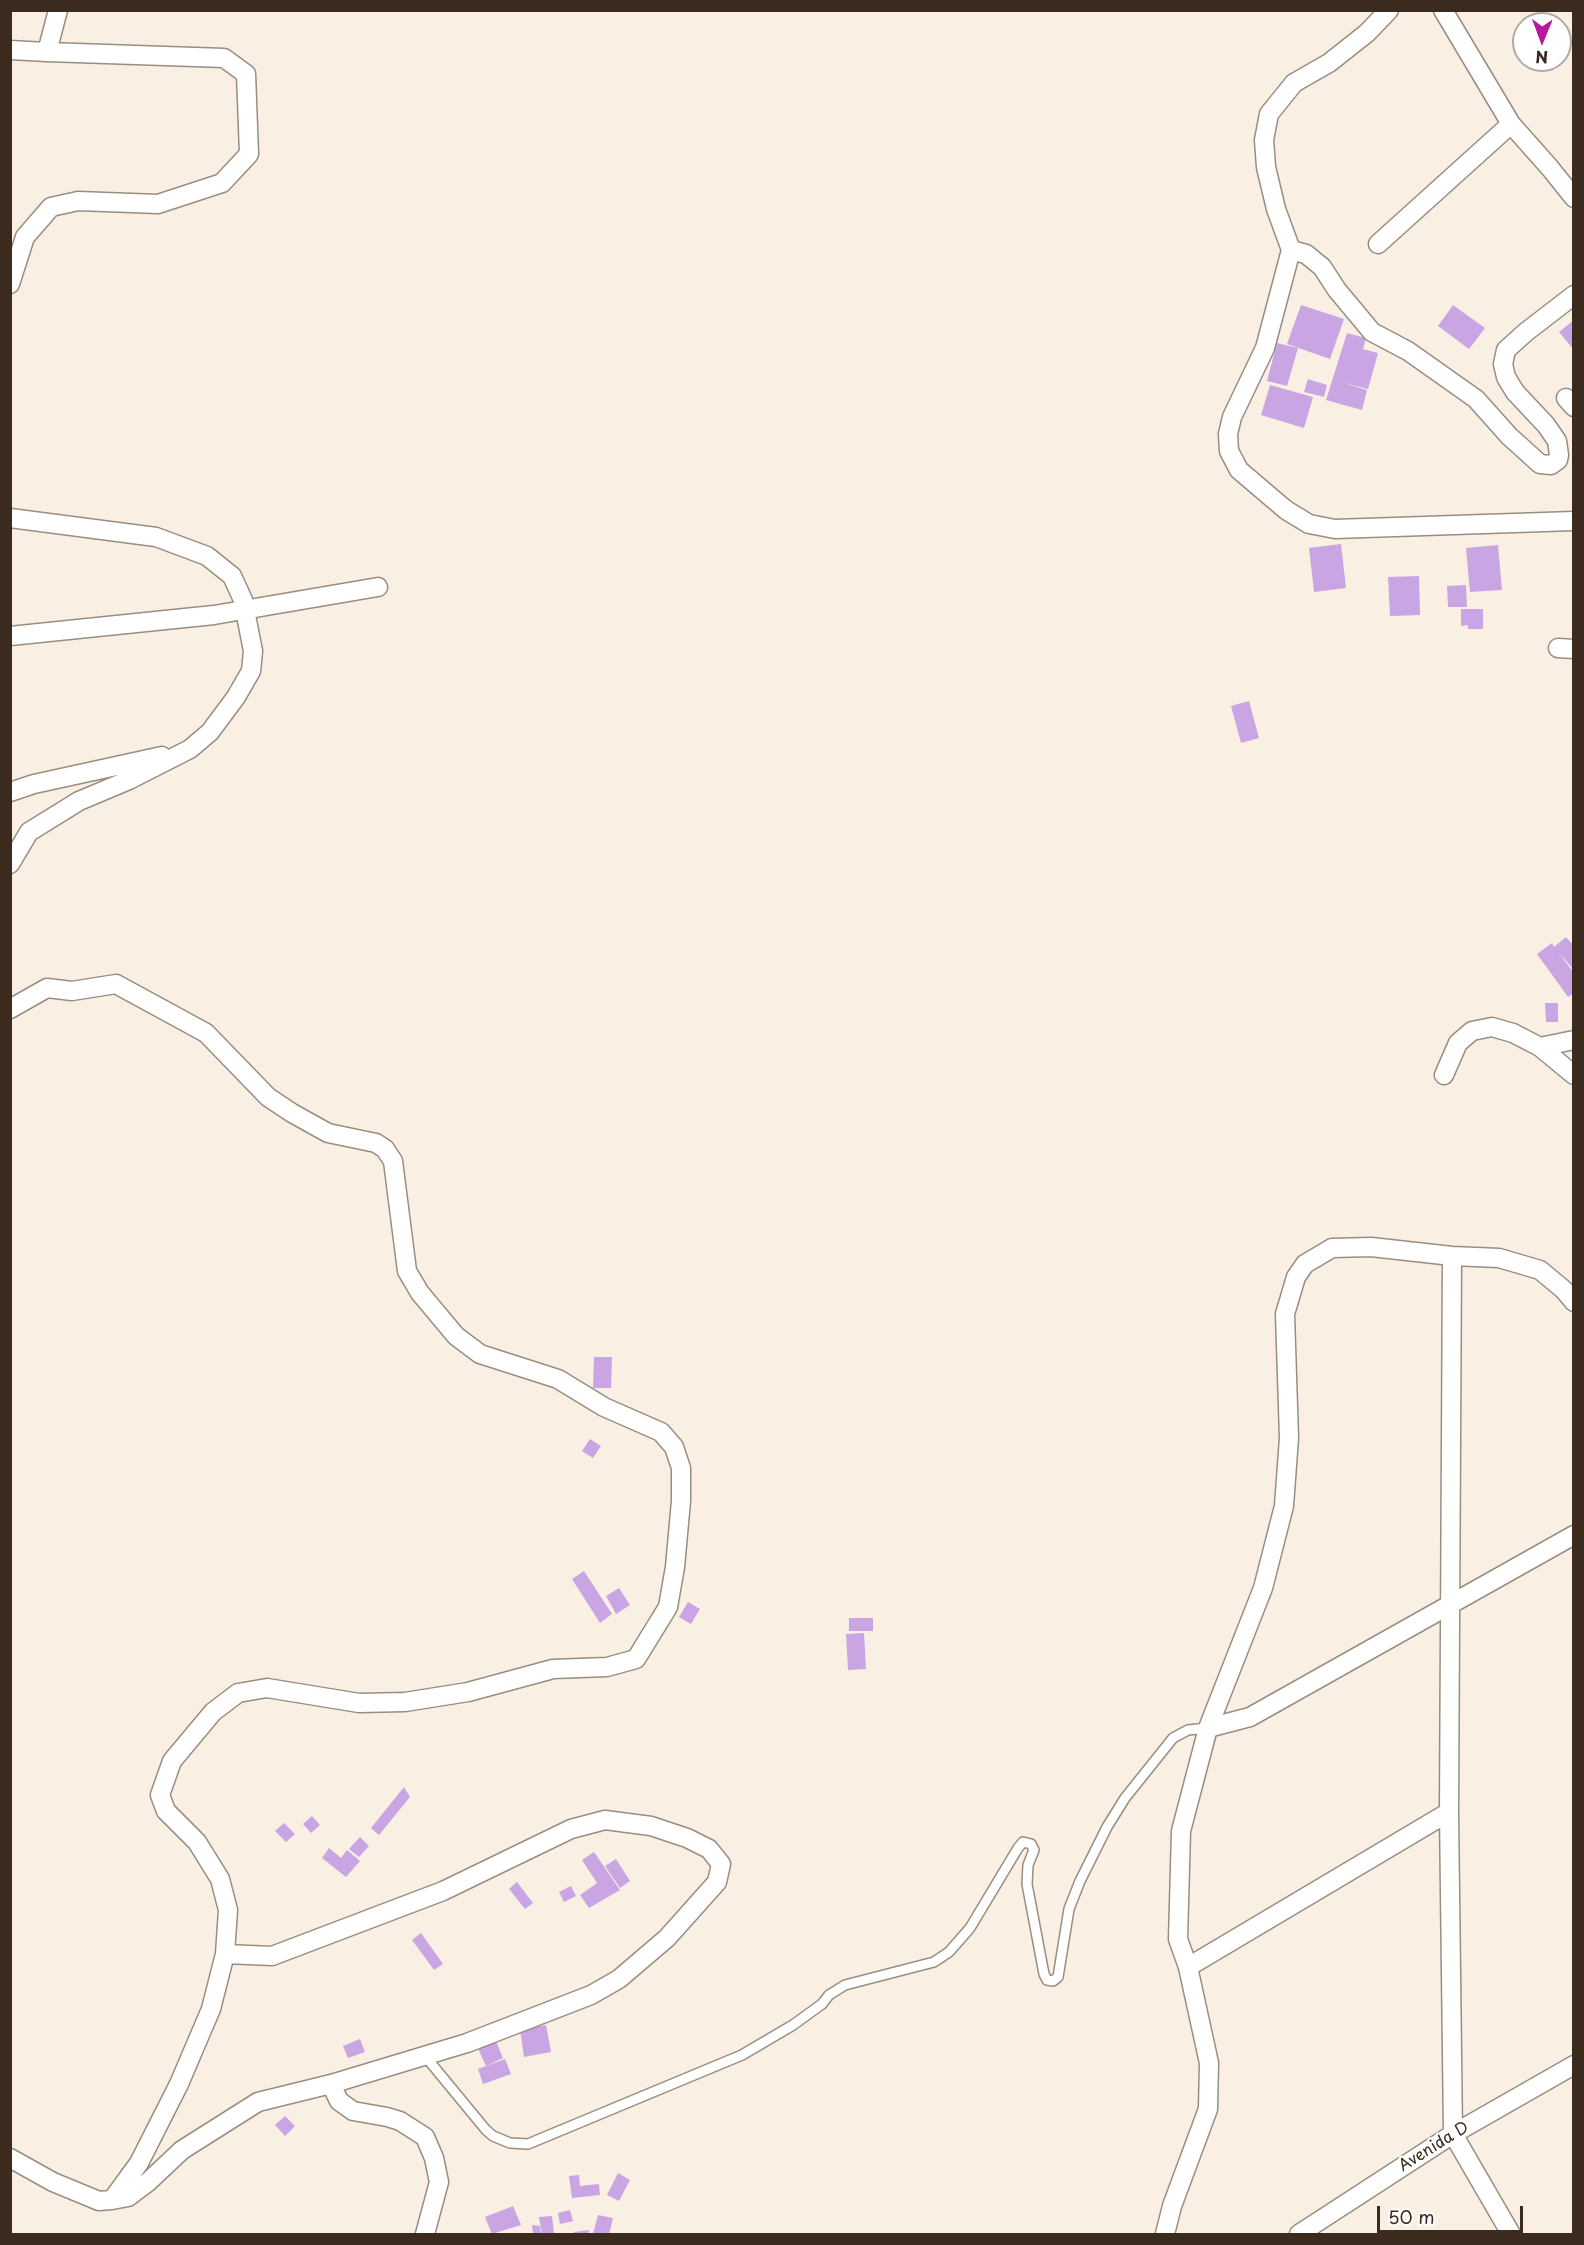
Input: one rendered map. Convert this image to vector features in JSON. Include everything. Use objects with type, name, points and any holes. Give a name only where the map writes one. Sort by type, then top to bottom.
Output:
[{"type":"street","points":[[47,52],[58,10]]},
{"type":"street","points":[[1389,10],[1367,33],[1329,63],[1294,83],[1269,114],[1264,140],[1266,166],[1276,209],[1291,250],[1265,348],[1232,417],[1228,434],[1229,451],[1239,470],[1286,510],[1308,524],[1335,529],[1574,521]]},
{"type":"street","points":[[1443,10],[1511,124],[1574,198]]},
{"type":"street","points":[[10,50],[224,58],[246,74],[249,154],[222,183],[158,204],[78,201],[51,207],[25,237],[10,284]]},
{"type":"street","points":[[1378,244],[1511,124]]},
{"type":"street","points":[[1291,250],[1306,254],[1322,267],[1337,290],[1372,332],[1408,351],[1476,399],[1540,464],[1551,465],[1558,460],[1557,441],[1546,425],[1515,392],[1506,377],[1503,364],[1506,350],[1574,295]]},
{"type":"street","points":[[10,518],[156,537],[207,556],[232,576],[243,600],[254,651],[251,671],[236,697],[210,732],[190,749],[129,780],[78,801],[29,832],[10,864]]},
{"type":"street","points":[[10,636],[214,615],[378,587]]},
{"type":"street","points":[[10,792],[34,784],[190,749]]},
{"type":"street","points":[[10,1010],[47,988],[72,991],[116,984],[206,1033],[268,1097],[292,1113],[328,1133],[376,1143],[385,1149],[393,1161],[407,1271],[420,1293],[456,1336],[480,1354],[558,1379],[604,1407],[661,1432],[674,1447],[681,1468],[681,1501],[675,1568],[668,1607],[636,1659],[607,1666],[553,1668],[468,1692],[405,1702],[359,1703],[267,1688],[238,1693],[213,1712],[172,1761],[160,1796],[166,1811],[197,1842],[220,1879],[228,1910],[225,1954],[211,2010],[179,2084],[139,2163],[112,2200]]},
{"type":"street","points":[[1444,1075],[1458,1043],[1472,1031],[1492,1027],[1513,1033],[1540,1047],[1574,1075]]},
{"type":"street","points":[[1540,1047],[1574,1040]]},
{"type":"street","points":[[1165,2235],[1172,2206],[1208,2109],[1209,2063],[1188,1967],[1178,1939],[1181,1831],[1208,1728],[1263,1588],[1284,1506],[1288,1438],[1285,1314],[1296,1276],[1305,1264],[1332,1248],[1371,1247],[1452,1256],[1499,1257],[1540,1270],[1564,1290],[1574,1302]]},
{"type":"street","points":[[1452,1256],[1452,1603],[1449,1812],[1453,2134],[1511,2235]]},
{"type":"street","points":[[1208,1728],[1250,1717],[1574,1535]]},
{"type":"street","points":[[1188,1967],[1449,1812]]},
{"type":"street","points":[[10,2158],[53,2182],[99,2201],[128,2197],[148,2182],[182,2150],[258,2102],[331,2084],[467,2043],[591,1995],[619,1978],[667,1938],[717,1882],[721,1864],[709,1849],[687,1838],[651,1826],[605,1820],[571,1829],[443,1891],[272,1956],[225,1954]]},
{"type":"street","name":"Avenida D","points":[[1305,2233],[1453,2134],[1574,2066]]},
{"type":"street","points":[[331,2084],[339,2101],[353,2111],[387,2117],[413,2128],[425,2137],[434,2158],[439,2182],[425,2235]]},
{"type":"lane","points":[[424,2056],[486,2130],[510,2143],[528,2144],[741,2055],[793,2025],[822,2004],[829,1995],[845,1985],[934,1962],[949,1952],[970,1928],[1023,1842],[1031,1844],[1034,1850],[1029,1865],[1027,1884],[1044,1974],[1047,1980],[1053,1981],[1058,1977],[1069,1909],[1107,1827],[1125,1798],[1173,1738],[1188,1730],[1208,1728]]},
{"type":"building","points":[[1301,305],[1344,319],[1330,359],[1287,344]]},
{"type":"building","points":[[1453,305],[1485,328],[1469,349],[1438,326]]},
{"type":"building","points":[[1574,320],[1574,350],[1559,332]]},
{"type":"building","points":[[1347,333],[1366,338],[1363,349],[1378,353],[1368,389],[1340,382],[1367,390],[1362,410],[1326,400]]},
{"type":"building","points":[[1277,343],[1298,348],[1287,386],[1267,381]]},
{"type":"building","points":[[1308,379],[1327,385],[1324,397],[1304,392]]},
{"type":"building","points":[[1270,385],[1313,397],[1304,428],[1261,415]]},
{"type":"building","points":[[1341,544],[1346,588],[1314,592],[1309,548]]},
{"type":"building","points":[[1498,545],[1502,590],[1470,592],[1466,548]]},
{"type":"building","points":[[1419,576],[1420,615],[1390,616],[1388,577]]},
{"type":"building","points":[[1466,585],[1467,607],[1448,607],[1447,586]]},
{"type":"building","points":[[1461,609],[1483,609],[1483,629],[1468,629],[1468,625],[1461,626]]},
{"type":"building","points":[[1249,701],[1259,738],[1241,743],[1231,706]]},
{"type":"building","points":[[1566,937],[1574,946],[1574,970],[1558,952],[1574,973],[1574,993],[1568,997],[1537,954],[1552,943],[1554,947]]},
{"type":"building","points":[[1545,1003],[1558,1003],[1558,1022],[1546,1022]]},
{"type":"building","points":[[594,1357],[612,1357],[611,1388],[593,1388]]},
{"type":"building","points":[[590,1439],[601,1446],[593,1458],[582,1451]]},
{"type":"building","points":[[584,1571],[612,1614],[600,1623],[572,1579]]},
{"type":"building","points":[[619,1588],[630,1605],[616,1614],[606,1596]]},
{"type":"building","points":[[688,1602],[700,1609],[691,1624],[679,1617]]},
{"type":"building","points":[[849,1618],[873,1618],[873,1631],[849,1631]]},
{"type":"building","points":[[864,1633],[866,1669],[848,1670],[846,1634]]},
{"type":"building","points":[[404,1787],[410,1797],[379,1835],[371,1828]]},
{"type":"building","points":[[312,1816],[320,1825],[311,1833],[303,1824]]},
{"type":"building","points":[[284,1823],[295,1834],[286,1842],[275,1831]]},
{"type":"building","points":[[360,1837],[369,1846],[359,1857],[349,1849]]},
{"type":"building","points":[[329,1848],[341,1858],[347,1850],[360,1861],[346,1877],[322,1858]]},
{"type":"building","points":[[594,1852],[620,1890],[589,1908],[580,1895],[597,1883],[582,1860]]},
{"type":"building","points":[[616,1859],[630,1881],[620,1888],[605,1866]]},
{"type":"building","points":[[517,1882],[533,1903],[525,1909],[509,1889]]},
{"type":"building","points":[[571,1886],[576,1896],[564,1902],[559,1892]]},
{"type":"building","points":[[421,1933],[443,1964],[434,1970],[412,1940]]},
{"type":"building","points":[[546,2025],[551,2052],[524,2057],[520,2029]]},
{"type":"building","points":[[493,2034],[503,2058],[486,2066],[475,2042]]},
{"type":"building","points":[[360,2039],[365,2052],[348,2058],[343,2046]]},
{"type":"building","points":[[505,2059],[511,2074],[483,2084],[478,2069]]},
{"type":"building","points":[[285,2116],[295,2126],[285,2136],[275,2125]]},
{"type":"building","points":[[618,2173],[630,2180],[619,2201],[607,2195]]},
{"type":"building","points":[[579,2175],[580,2186],[599,2184],[600,2195],[572,2198],[569,2176]]},
{"type":"building","points":[[513,2206],[521,2225],[492,2234],[485,2217]]},
{"type":"building","points":[[570,2210],[573,2221],[560,2224],[558,2213]]},
{"type":"building","points":[[598,2215],[613,2218],[609,2234],[593,2234]]},
{"type":"building","points":[[552,2216],[554,2234],[542,2234],[539,2217]]},
{"type":"building","points":[[532,2225],[540,2226],[541,2234],[533,2234]]},
{"type":"building","points":[[589,2230],[588,2234],[574,2234],[574,2232]]}]
